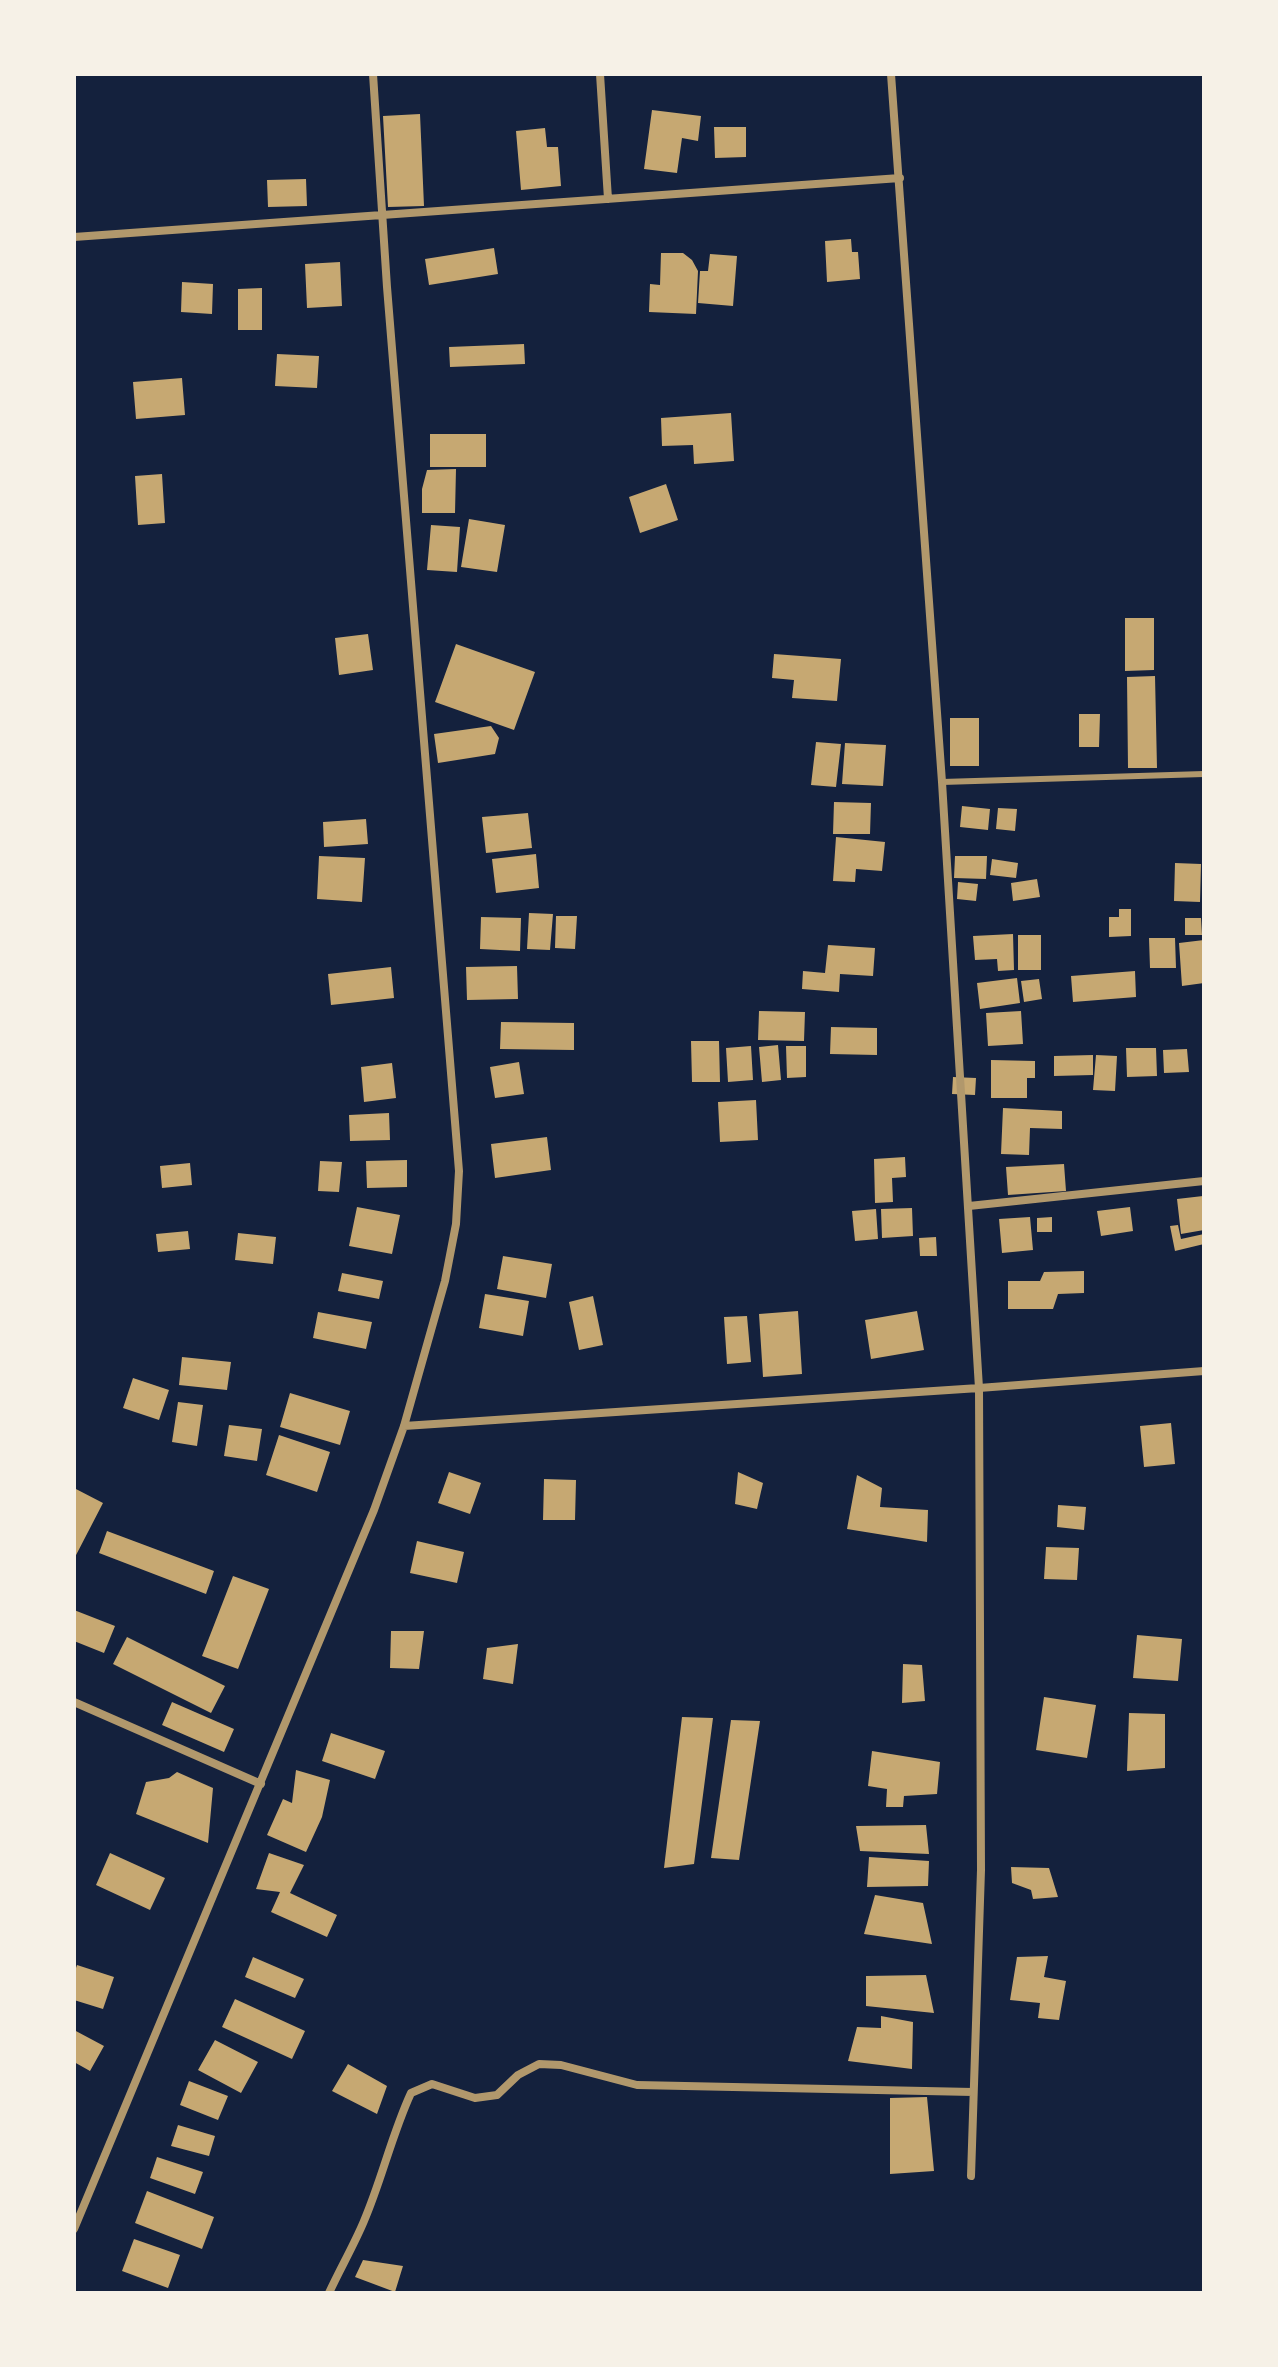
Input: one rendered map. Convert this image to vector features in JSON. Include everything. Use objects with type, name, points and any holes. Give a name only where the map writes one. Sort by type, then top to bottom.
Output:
[{"type":"street","points":[[74,2229],[374,1510],[404,1426],[445,1281],[456,1224],[459,1171],[373,74]]},
{"type":"street","points":[[600,74],[608,199]]},
{"type":"street","points":[[891,74],[942,782],[979,1388],[981,1870],[971,2176]]},
{"type":"street","points":[[74,237],[900,178]]},
{"type":"street","points":[[969,1206],[1204,1181]]},
{"type":"street","points":[[404,1426],[1204,1371]]},
{"type":"street","points":[[74,1702],[261,1784]]},
{"type":"street","points":[[329,2293],[364,2221],[411,2093],[432,2084],[475,2098],[497,2095],[518,2075],[539,2064],[561,2065],[637,2085],[973,2092]]},
{"type":"lane","points":[[942,782],[1204,774]]},
{"type":"building","points":[[652,110],[701,116],[698,141],[682,138],[677,173],[644,169]]},
{"type":"building","points":[[420,114],[424,206],[388,207],[383,116]]},
{"type":"building","points":[[714,127],[746,127],[746,157],[715,158]]},
{"type":"building","points":[[545,128],[547,147],[558,147],[561,186],[521,190],[516,131]]},
{"type":"building","points":[[306,179],[307,206],[268,207],[267,180]]},
{"type":"building","points":[[851,239],[852,252],[858,252],[860,279],[827,282],[825,241]]},
{"type":"building","points":[[494,248],[498,274],[429,285],[425,259]]},
{"type":"building","points":[[661,253],[683,253],[692,260],[698,271],[696,314],[649,312],[650,284],[660,285]]},
{"type":"building","points":[[710,254],[737,256],[733,306],[698,303],[700,271],[708,271]]},
{"type":"building","points":[[340,262],[342,306],[307,308],[305,264]]},
{"type":"building","points":[[182,282],[213,284],[212,314],[181,312]]},
{"type":"building","points":[[262,288],[262,330],[238,330],[238,289]]},
{"type":"building","points":[[524,344],[525,364],[450,367],[449,347]]},
{"type":"building","points":[[277,354],[319,356],[317,388],[275,386]]},
{"type":"building","points":[[182,378],[185,415],[136,419],[133,382]]},
{"type":"building","points":[[731,413],[734,461],[694,464],[693,445],[662,446],[661,418]]},
{"type":"building","points":[[430,434],[486,434],[486,467],[430,467]]},
{"type":"building","points":[[456,469],[455,513],[422,513],[422,489],[427,470]]},
{"type":"building","points":[[162,474],[165,523],[138,525],[135,476]]},
{"type":"building","points":[[666,484],[678,520],[640,533],[629,497]]},
{"type":"building","points":[[469,519],[505,525],[497,572],[461,567]]},
{"type":"building","points":[[431,525],[460,527],[457,572],[427,570]]},
{"type":"building","points":[[1125,618],[1154,618],[1154,670],[1125,671]]},
{"type":"building","points":[[368,634],[373,670],[339,675],[335,638]]},
{"type":"building","points":[[456,644],[535,672],[514,730],[435,702]]},
{"type":"building","points":[[774,654],[841,659],[837,701],[792,698],[794,680],[772,678]]},
{"type":"building","points":[[1155,676],[1157,768],[1128,768],[1127,677]]},
{"type":"building","points":[[1079,714],[1100,714],[1099,747],[1079,747]]},
{"type":"building","points":[[950,718],[979,718],[979,766],[950,766]]},
{"type":"building","points":[[491,726],[499,738],[495,754],[438,763],[434,734]]},
{"type":"building","points":[[816,742],[841,744],[836,787],[811,785]]},
{"type":"building","points":[[845,743],[886,745],[883,786],[842,784]]},
{"type":"building","points":[[834,802],[871,803],[870,834],[833,834]]},
{"type":"building","points":[[962,806],[990,809],[988,830],[960,827]]},
{"type":"building","points":[[998,808],[1017,809],[1015,831],[996,829]]},
{"type":"building","points":[[528,813],[532,848],[486,853],[482,817]]},
{"type":"building","points":[[366,819],[368,844],[324,847],[323,822]]},
{"type":"building","points":[[836,837],[885,842],[882,871],[856,869],[855,882],[833,881]]},
{"type":"building","points":[[536,854],[539,888],[496,893],[492,859]]},
{"type":"building","points":[[319,856],[365,858],[362,902],[317,899]]},
{"type":"building","points":[[955,856],[987,856],[986,879],[954,878]]},
{"type":"building","points":[[992,859],[1018,863],[1016,878],[990,875]]},
{"type":"building","points":[[1175,863],[1201,864],[1200,902],[1174,901]]},
{"type":"building","points":[[1037,879],[1040,897],[1013,901],[1011,883]]},
{"type":"building","points":[[958,882],[978,884],[976,901],[957,899]]},
{"type":"building","points":[[1119,909],[1131,909],[1131,936],[1109,937],[1109,917],[1119,917]]},
{"type":"building","points":[[529,913],[553,914],[550,950],[527,949]]},
{"type":"building","points":[[556,916],[577,916],[575,949],[555,948]]},
{"type":"building","points":[[481,917],[521,918],[520,951],[480,949]]},
{"type":"building","points":[[1185,918],[1201,918],[1202,935],[1185,935]]},
{"type":"building","points":[[1013,934],[1014,970],[998,971],[997,959],[975,960],[973,936]]},
{"type":"building","points":[[1018,935],[1041,935],[1041,970],[1018,970]]},
{"type":"building","points":[[1149,938],[1175,938],[1176,968],[1150,968]]},
{"type":"building","points":[[1204,940],[1204,983],[1182,986],[1179,943]]},
{"type":"building","points":[[828,945],[875,948],[873,976],[840,974],[839,992],[802,989],[803,971],[825,973]]},
{"type":"building","points":[[517,966],[518,999],[467,1000],[466,967]]},
{"type":"building","points":[[391,967],[394,998],[331,1005],[328,974]]},
{"type":"building","points":[[1135,971],[1136,997],[1073,1002],[1071,976]]},
{"type":"building","points":[[1017,978],[1020,1003],[980,1009],[977,983]]},
{"type":"building","points":[[1039,979],[1042,999],[1024,1002],[1021,981]]},
{"type":"building","points":[[759,1011],[805,1012],[804,1041],[758,1040]]},
{"type":"building","points":[[1021,1011],[1023,1044],[988,1046],[986,1013]]},
{"type":"building","points":[[501,1022],[574,1023],[574,1050],[500,1049]]},
{"type":"building","points":[[831,1027],[877,1028],[877,1055],[830,1054]]},
{"type":"building","points":[[691,1041],[719,1041],[720,1082],[692,1082]]},
{"type":"building","points":[[778,1045],[781,1080],[762,1082],[759,1047]]},
{"type":"building","points":[[751,1046],[753,1080],[728,1082],[726,1048]]},
{"type":"building","points":[[786,1046],[806,1046],[806,1077],[787,1078]]},
{"type":"building","points":[[1126,1048],[1156,1048],[1157,1076],[1127,1077]]},
{"type":"building","points":[[1187,1049],[1189,1072],[1164,1073],[1163,1050]]},
{"type":"building","points":[[1093,1055],[1093,1075],[1054,1076],[1054,1056]]},
{"type":"building","points":[[1096,1055],[1117,1056],[1115,1091],[1093,1090]]},
{"type":"building","points":[[991,1060],[1035,1061],[1035,1078],[1027,1078],[1027,1098],[991,1098]]},
{"type":"building","points":[[519,1062],[524,1094],[495,1098],[490,1067]]},
{"type":"building","points":[[392,1063],[396,1098],[364,1102],[361,1067]]},
{"type":"building","points":[[953,1077],[976,1078],[975,1095],[952,1094]]},
{"type":"building","points":[[756,1100],[758,1140],[720,1142],[718,1102]]},
{"type":"building","points":[[1003,1108],[1062,1111],[1062,1129],[1030,1128],[1029,1155],[1001,1154]]},
{"type":"building","points":[[389,1113],[390,1140],[350,1141],[349,1115]]},
{"type":"building","points":[[547,1137],[551,1170],[495,1178],[491,1144]]},
{"type":"building","points":[[905,1157],[906,1177],[892,1178],[893,1202],[875,1203],[874,1159]]},
{"type":"building","points":[[407,1160],[407,1187],[367,1188],[366,1161]]},
{"type":"building","points":[[320,1161],[342,1162],[339,1192],[318,1191]]},
{"type":"building","points":[[190,1163],[192,1185],[162,1188],[160,1166]]},
{"type":"building","points":[[1064,1164],[1066,1191],[1008,1195],[1006,1167]]},
{"type":"building","points":[[1203,1196],[1204,1230],[1181,1234],[1177,1199]]},
{"type":"building","points":[[357,1207],[400,1215],[392,1254],[349,1246]]},
{"type":"building","points":[[1130,1207],[1133,1231],[1101,1236],[1097,1211]]},
{"type":"building","points":[[912,1208],[913,1236],[882,1238],[881,1209]]},
{"type":"building","points":[[876,1209],[878,1239],[855,1241],[852,1211]]},
{"type":"building","points":[[1030,1217],[1033,1250],[1002,1253],[999,1219]]},
{"type":"building","points":[[1052,1217],[1052,1232],[1037,1232],[1037,1218]]},
{"type":"building","points":[[1178,1225],[1181,1239],[1204,1234],[1204,1244],[1175,1251],[1170,1226]]},
{"type":"building","points":[[188,1231],[190,1249],[158,1252],[156,1234]]},
{"type":"building","points":[[238,1233],[276,1237],[273,1264],[235,1260]]},
{"type":"building","points":[[936,1237],[937,1256],[920,1256],[919,1238]]},
{"type":"building","points":[[503,1256],[552,1264],[546,1298],[497,1289]]},
{"type":"building","points":[[1084,1271],[1084,1293],[1058,1294],[1053,1309],[1008,1309],[1008,1281],[1040,1281],[1044,1272]]},
{"type":"building","points":[[342,1273],[383,1281],[379,1299],[338,1291]]},
{"type":"building","points":[[485,1294],[529,1301],[523,1336],[479,1328]]},
{"type":"building","points":[[593,1296],[603,1345],[579,1350],[569,1302]]},
{"type":"building","points":[[798,1311],[802,1374],[763,1377],[759,1314]]},
{"type":"building","points":[[917,1311],[924,1350],[871,1359],[865,1320]]},
{"type":"building","points":[[318,1312],[372,1322],[366,1349],[313,1338]]},
{"type":"building","points":[[747,1316],[751,1362],[727,1364],[724,1317]]},
{"type":"building","points":[[182,1357],[231,1362],[227,1390],[179,1385]]},
{"type":"building","points":[[133,1378],[169,1390],[159,1420],[123,1408]]},
{"type":"building","points":[[290,1393],[350,1411],[340,1445],[280,1427]]},
{"type":"building","points":[[178,1402],[203,1405],[197,1446],[172,1442]]},
{"type":"building","points":[[1171,1423],[1175,1464],[1144,1467],[1140,1426]]},
{"type":"building","points":[[229,1425],[262,1429],[257,1461],[224,1456]]},
{"type":"building","points":[[279,1435],[330,1452],[317,1492],[266,1475]]},
{"type":"building","points":[[449,1472],[481,1483],[470,1514],[438,1503]]},
{"type":"building","points":[[738,1472],[763,1483],[757,1509],[735,1504]]},
{"type":"building","points":[[857,1475],[882,1488],[880,1507],[928,1510],[927,1542],[847,1529]]},
{"type":"building","points":[[544,1479],[576,1480],[575,1520],[543,1520]]},
{"type":"building","points":[[74,1488],[103,1503],[74,1559]]},
{"type":"building","points":[[1058,1505],[1086,1507],[1084,1530],[1057,1527]]},
{"type":"building","points":[[107,1531],[214,1571],[206,1594],[99,1553]]},
{"type":"building","points":[[417,1541],[464,1552],[457,1583],[410,1573]]},
{"type":"building","points":[[1046,1547],[1079,1548],[1077,1580],[1044,1579]]},
{"type":"building","points":[[233,1576],[269,1589],[238,1669],[202,1656]]},
{"type":"building","points":[[74,1610],[115,1626],[104,1653],[74,1641]]},
{"type":"building","points":[[391,1631],[424,1631],[419,1669],[390,1668]]},
{"type":"building","points":[[1137,1635],[1182,1639],[1178,1681],[1133,1678]]},
{"type":"building","points":[[127,1637],[225,1686],[211,1713],[113,1664]]},
{"type":"building","points":[[518,1644],[513,1684],[483,1679],[487,1648]]},
{"type":"building","points":[[903,1664],[922,1665],[925,1701],[902,1703]]},
{"type":"building","points":[[1044,1697],[1096,1705],[1087,1758],[1036,1750]]},
{"type":"building","points":[[172,1702],[234,1729],[224,1752],[162,1725]]},
{"type":"building","points":[[1129,1713],[1165,1714],[1165,1768],[1127,1771]]},
{"type":"building","points":[[682,1717],[713,1718],[694,1864],[664,1868]]},
{"type":"building","points":[[731,1720],[760,1721],[739,1860],[711,1858]]},
{"type":"building","points":[[331,1733],[385,1751],[375,1779],[322,1761]]},
{"type":"building","points":[[872,1751],[940,1762],[937,1794],[904,1796],[903,1807],[886,1807],[887,1789],[868,1786]]},
{"type":"building","points":[[296,1770],[330,1780],[322,1817],[306,1852],[267,1835],[283,1799],[292,1803]]},
{"type":"building","points":[[177,1772],[213,1788],[208,1843],[136,1814],[146,1782],[169,1778]]},
{"type":"building","points":[[926,1825],[929,1854],[860,1851],[856,1826]]},
{"type":"building","points":[[110,1853],[165,1878],[150,1910],[96,1885]]},
{"type":"building","points":[[269,1853],[304,1865],[290,1893],[337,1915],[327,1937],[271,1912],[280,1892],[256,1889]]},
{"type":"building","points":[[869,1857],[929,1861],[928,1886],[867,1887]]},
{"type":"building","points":[[1011,1867],[1049,1868],[1058,1897],[1033,1899],[1031,1890],[1012,1883]]},
{"type":"building","points":[[875,1895],[923,1903],[932,1944],[864,1934]]},
{"type":"building","points":[[1048,1956],[1044,1977],[1066,1981],[1059,2020],[1038,2018],[1040,2003],[1010,2000],[1017,1957]]},
{"type":"building","points":[[253,1957],[304,1979],[295,1998],[245,1977]]},
{"type":"building","points":[[77,1965],[114,1977],[103,2009],[74,2000]]},
{"type":"building","points":[[926,1975],[934,2013],[866,2006],[866,1976]]},
{"type":"building","points":[[235,1999],[305,2031],[292,2059],[222,2027]]},
{"type":"building","points":[[881,2016],[913,2022],[912,2069],[848,2061],[857,2027],[881,2028]]},
{"type":"building","points":[[74,2030],[104,2046],[90,2071],[74,2062]]},
{"type":"building","points":[[215,2040],[258,2062],[241,2093],[198,2070]]},
{"type":"building","points":[[348,2064],[387,2086],[377,2114],[332,2091]]},
{"type":"building","points":[[189,2081],[228,2096],[218,2120],[180,2105]]},
{"type":"building","points":[[927,2097],[934,2171],[890,2174],[890,2098]]},
{"type":"building","points":[[178,2125],[215,2136],[209,2156],[171,2146]]},
{"type":"building","points":[[157,2157],[203,2172],[195,2194],[150,2178]]},
{"type":"building","points":[[147,2191],[214,2217],[202,2249],[135,2223]]},
{"type":"building","points":[[134,2239],[180,2255],[168,2288],[122,2271]]},
{"type":"building","points":[[363,2260],[403,2266],[395,2292],[355,2277]]}]
